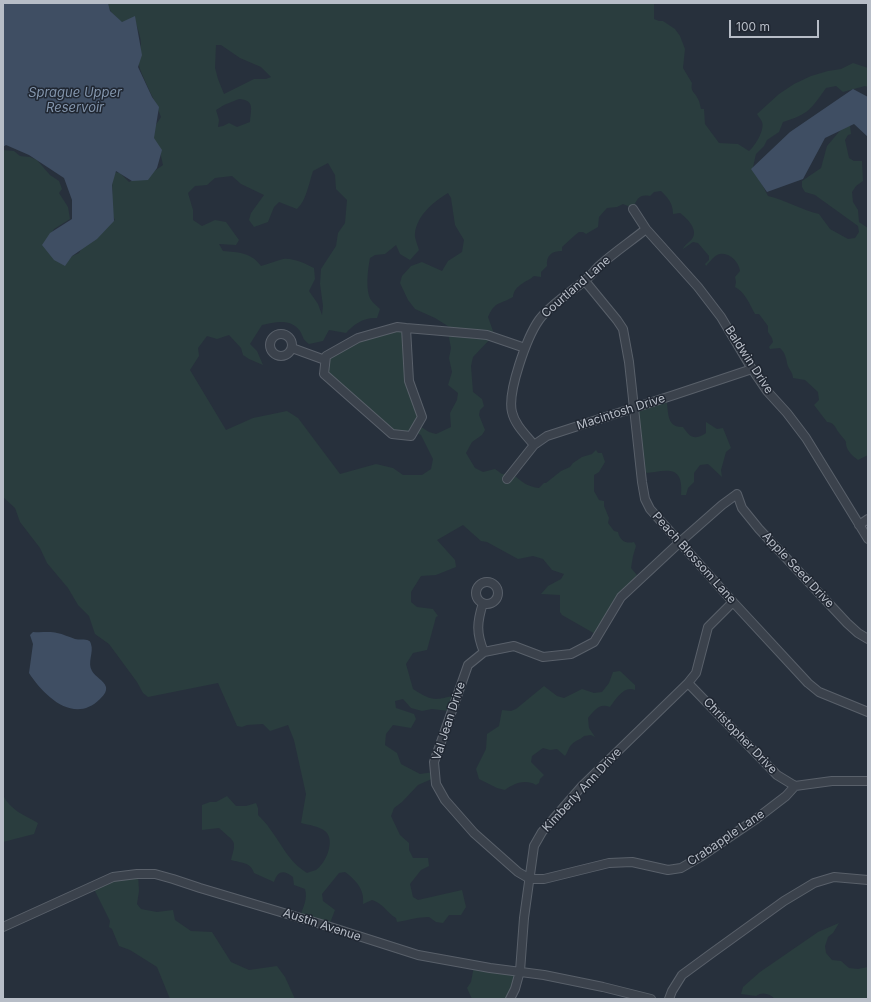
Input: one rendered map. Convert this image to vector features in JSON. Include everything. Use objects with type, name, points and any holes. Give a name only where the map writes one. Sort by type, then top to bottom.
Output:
[{"type":"street","name":"Baldwin Drive","points":[[632,209],[646,229],[698,287],[721,317],[767,391],[787,413],[806,438],[868,539]]},
{"type":"street","name":"Courtland Lane","points":[[534,445],[518,426],[512,412],[512,396],[515,377],[525,348],[540,319],[557,303],[585,281],[598,267],[646,229]]},
{"type":"street","name":"Peach Blossom Lane","points":[[585,281],[623,329],[629,362],[638,453],[645,499],[650,509],[808,683],[819,692],[868,712]]},
{"type":"street","points":[[406,328],[409,381],[422,417],[411,436],[392,434],[324,374],[326,356],[358,338],[397,327],[487,335],[525,348]]},
{"type":"street","points":[[292,348],[326,360]]},
{"type":"street","name":"Macintosh Drive","points":[[507,479],[534,445],[547,436],[752,369]]},
{"type":"street","name":"Val Jean Drive","points":[[530,879],[518,872],[474,832],[445,800],[436,784],[434,762],[468,665],[484,652],[514,646],[544,656],[571,654],[594,642],[621,597],[680,542],[722,505],[737,494]]},
{"type":"street","name":"Apple Seed Drive","points":[[737,494],[742,508],[759,529],[847,623],[858,633],[868,639]]},
{"type":"street","points":[[859,525],[868,519]]},
{"type":"street","name":"Kimberly Ann Drive","points":[[510,999],[515,989],[520,971],[524,918],[534,846],[542,832],[582,786],[688,683],[696,673],[708,627],[733,602]]},
{"type":"street","points":[[483,603],[480,613],[478,634],[484,652]]},
{"type":"street","name":"Christopher Drive","points":[[688,683],[777,775],[795,786]]},
{"type":"street","points":[[795,786],[832,781],[868,781]]},
{"type":"street","name":"Crabapple Lane","points":[[530,879],[544,879],[609,863],[632,862],[668,870],[681,868],[756,819],[786,796],[795,786]]},
{"type":"street","name":"Austin Avenue","points":[[3,927],[113,877],[137,874],[155,874],[418,955],[520,971],[603,987],[651,999]]},
{"type":"street","points":[[669,999],[682,975],[784,901],[814,883],[834,877],[868,880]]},
{"type":"street","points":[[515,989],[518,999]]},
{"type":"shaded area","points":[[108,3],[654,3],[654,19],[663,21],[675,29],[680,36],[685,49],[683,68],[692,83],[692,90],[699,100],[701,109],[704,109],[705,124],[719,143],[738,144],[749,151],[757,142],[763,125],[757,114],[779,94],[794,84],[811,76],[841,69],[853,63],[868,68],[868,87],[865,86],[843,92],[836,86],[826,88],[809,110],[799,116],[783,122],[779,132],[767,140],[764,146],[756,154],[753,167],[768,196],[819,214],[830,229],[848,239],[855,238],[859,232],[858,226],[815,195],[805,192],[802,187],[802,181],[821,168],[827,146],[844,126],[850,126],[851,134],[848,135],[845,140],[849,158],[854,161],[862,161],[863,181],[856,186],[852,192],[853,202],[858,210],[859,222],[868,228],[868,455],[858,460],[850,453],[846,442],[835,426],[827,422],[814,405],[819,400],[818,392],[805,380],[793,378],[785,355],[780,348],[770,349],[769,347],[773,342],[768,332],[768,326],[759,314],[755,314],[744,295],[735,287],[735,277],[740,271],[735,260],[728,255],[721,254],[714,257],[706,266],[705,264],[709,260],[709,256],[698,243],[693,242],[683,249],[694,236],[693,228],[689,221],[680,213],[673,214],[670,201],[661,191],[654,192],[650,196],[643,196],[639,198],[633,208],[623,204],[617,207],[607,208],[599,217],[598,227],[586,234],[579,232],[562,247],[562,251],[550,254],[547,266],[541,272],[541,277],[534,276],[521,284],[514,293],[513,297],[495,306],[488,317],[493,331],[493,336],[473,357],[471,366],[473,392],[482,399],[484,406],[480,410],[479,415],[485,430],[482,435],[472,442],[466,453],[475,468],[483,472],[495,469],[502,474],[512,473],[524,483],[539,488],[582,457],[592,454],[596,450],[598,453],[602,453],[605,462],[599,472],[594,475],[594,491],[599,500],[604,501],[604,506],[609,518],[608,523],[614,531],[618,532],[620,538],[624,541],[628,543],[634,542],[636,546],[631,568],[641,580],[617,604],[597,635],[562,615],[560,612],[560,595],[541,594],[548,586],[561,579],[564,574],[552,570],[543,559],[533,556],[518,559],[487,542],[481,541],[463,525],[437,540],[455,560],[456,567],[436,575],[421,576],[411,592],[411,602],[417,607],[433,609],[438,616],[436,617],[427,650],[413,653],[406,664],[413,689],[433,699],[455,695],[449,711],[432,709],[422,711],[411,708],[403,699],[395,701],[396,708],[414,714],[416,719],[411,728],[393,725],[386,734],[385,745],[397,753],[401,764],[420,774],[434,772],[434,778],[418,785],[402,802],[394,808],[391,816],[400,835],[409,843],[409,850],[413,858],[428,858],[429,866],[421,870],[410,884],[413,897],[418,900],[462,890],[466,907],[461,915],[449,915],[443,923],[436,922],[429,917],[397,922],[396,918],[376,901],[372,900],[363,904],[363,894],[359,886],[353,878],[345,872],[339,873],[322,894],[323,901],[335,910],[330,923],[300,916],[305,903],[306,893],[305,889],[294,885],[293,877],[282,872],[277,875],[274,882],[254,873],[253,869],[248,865],[231,860],[234,845],[231,839],[219,828],[202,830],[202,805],[210,802],[216,802],[227,796],[236,806],[246,806],[256,803],[258,815],[295,864],[307,873],[320,867],[326,857],[330,845],[328,835],[325,831],[319,828],[301,823],[306,794],[294,740],[288,725],[270,731],[263,724],[247,725],[242,727],[237,726],[218,683],[148,697],[143,693],[137,682],[109,644],[95,634],[89,616],[78,605],[68,588],[47,563],[40,548],[20,522],[15,508],[3,497],[3,150],[14,151],[20,156],[30,157],[37,160],[50,175],[59,181],[62,189],[59,193],[68,207],[70,219],[54,229],[48,239],[63,260],[79,253],[83,246],[104,226],[115,220],[107,205],[112,197],[112,180],[114,172],[120,173],[129,182],[156,170],[163,165],[161,153],[150,134],[161,117],[139,66],[141,41],[135,20],[121,22],[113,14]],"holes":[[[216,45],[221,45],[240,58],[261,67],[271,77],[266,79],[254,79],[224,94],[215,68]],[[239,99],[248,101],[251,106],[250,122],[237,127],[229,123],[218,127],[219,120],[216,110]],[[328,163],[335,175],[336,189],[347,200],[345,223],[338,233],[336,246],[321,269],[320,284],[323,306],[322,315],[318,304],[309,291],[315,279],[314,268],[299,261],[290,259],[280,260],[261,266],[253,258],[244,254],[223,251],[219,244],[236,245],[239,240],[226,222],[215,220],[202,226],[193,220],[193,210],[188,193],[195,186],[207,185],[215,178],[232,176],[241,184],[264,195],[251,213],[249,220],[254,227],[268,222],[274,207],[279,202],[297,209],[305,197],[313,171]],[[448,193],[451,198],[455,225],[464,240],[462,252],[448,261],[442,271],[422,262],[411,266],[402,276],[400,283],[408,300],[415,309],[435,318],[451,328],[449,338],[451,348],[449,358],[452,372],[448,385],[458,393],[457,400],[450,413],[451,427],[436,434],[429,432],[418,425],[420,405],[409,381],[408,330],[388,330],[333,351],[326,362],[330,378],[397,434],[411,430],[421,435],[433,459],[431,469],[422,475],[403,475],[393,468],[376,464],[340,474],[298,418],[287,411],[253,418],[226,430],[190,370],[199,356],[198,348],[207,336],[217,339],[229,335],[241,348],[243,355],[263,365],[257,351],[250,344],[262,325],[282,322],[292,324],[300,331],[304,340],[309,344],[323,341],[329,330],[346,333],[360,322],[377,318],[380,309],[371,300],[368,291],[368,268],[370,258],[375,255],[385,254],[396,245],[400,254],[410,260],[419,250],[415,237],[421,217]]]},
{"type":"shaded area","points":[[666,398],[669,417],[673,424],[683,427],[693,437],[698,437],[706,433],[706,422],[717,429],[723,428],[731,448],[726,452],[721,470],[722,477],[708,464],[700,465],[694,473],[694,482],[688,488],[686,495],[681,495],[681,484],[679,477],[675,473],[664,471],[642,473],[636,406]]},
{"type":"shaded area","points":[[620,671],[635,685],[635,690],[627,689],[610,707],[600,707],[588,718],[589,728],[595,737],[591,735],[584,736],[571,746],[565,756],[557,749],[550,750],[543,748],[532,756],[531,762],[544,775],[540,779],[539,783],[536,785],[524,782],[512,785],[505,790],[497,788],[479,779],[476,769],[486,749],[487,734],[499,726],[502,710],[511,711],[516,709],[544,686],[557,696],[564,698],[582,689],[594,693],[602,692],[609,683],[613,672]]},
{"type":"shaded area","points":[[3,795],[9,805],[38,823],[34,834],[3,842]]},
{"type":"shaded area","points":[[138,874],[139,891],[137,904],[141,909],[157,912],[173,910],[175,920],[191,931],[212,932],[231,962],[249,970],[277,966],[285,977],[295,999],[170,999],[157,967],[130,950],[119,946],[112,929],[109,927],[110,921],[93,887]]},
{"type":"shaded area","points":[[839,923],[833,933],[828,937],[825,946],[826,953],[832,960],[841,961],[849,968],[858,969],[868,967],[868,999],[775,999],[766,994],[759,994],[756,996],[741,994],[743,987],[760,972],[818,932]]},
{"type":"shaded area","points":[[474,966],[519,970],[509,999],[472,999],[467,988],[471,982]]},
{"type":"water","name":"Sprague Upper Reservoir","points":[[3,3],[108,3],[110,11],[122,22],[135,16],[142,55],[138,67],[152,97],[159,107],[154,138],[162,150],[157,168],[148,180],[132,181],[116,171],[112,185],[114,221],[97,239],[72,256],[65,266],[54,260],[42,245],[50,233],[72,219],[72,200],[64,178],[29,155],[6,145],[3,147]]},
{"type":"water","points":[[853,89],[868,97],[868,137],[854,124],[825,138],[803,179],[767,192],[751,169],[790,132]]},
{"type":"water","points":[[33,632],[54,632],[75,639],[90,641],[92,647],[90,661],[91,668],[93,673],[103,682],[106,687],[101,698],[90,706],[80,709],[70,708],[51,698],[35,682],[29,673],[33,644],[30,635]]}]
